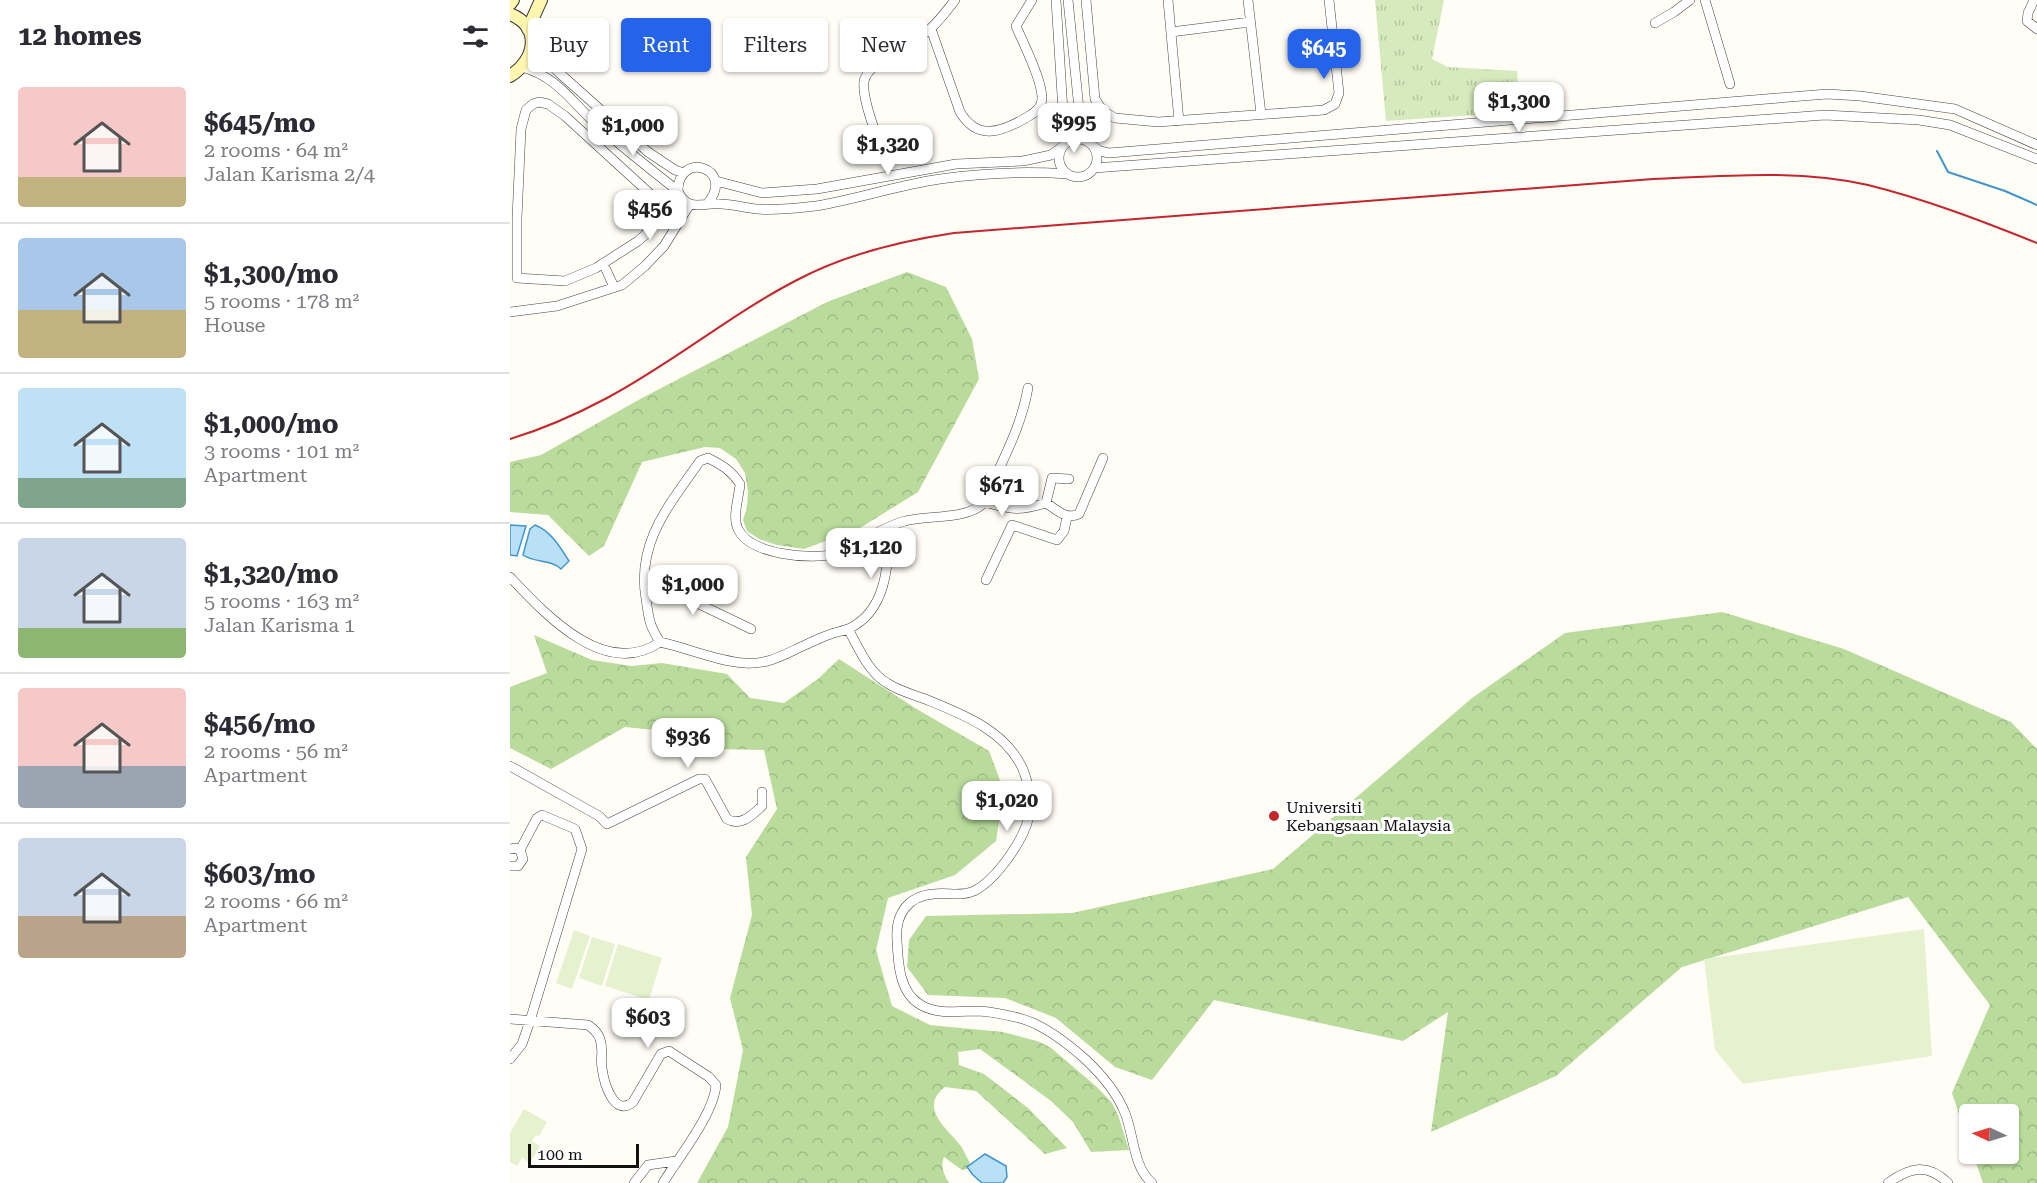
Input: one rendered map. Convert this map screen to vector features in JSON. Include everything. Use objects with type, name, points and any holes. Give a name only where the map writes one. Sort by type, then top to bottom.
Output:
[{"type":"street","points":[[510,4],[513,0]]},
{"type":"street","points":[[533,18],[542,0]]},
{"type":"street","points":[[881,150],[865,98],[863,84],[865,75],[877,64],[931,29],[956,0]]},
{"type":"street","points":[[931,29],[960,112],[967,123],[972,128],[996,131],[1036,112],[1041,104],[1042,95],[1036,73],[1016,26],[1032,0]]},
{"type":"street","points":[[1056,0],[1064,145],[1059,154],[1059,162],[1062,169],[1073,177],[1085,176],[1095,168],[1825,115],[1919,120],[1950,125],[2037,159]]},
{"type":"street","points":[[1068,0],[1079,109],[1090,144],[1096,153],[1095,168]]},
{"type":"street","points":[[1086,0],[1095,99],[1103,111],[1115,118],[1179,121],[1324,110],[1335,104],[1339,93],[1329,0]]},
{"type":"street","points":[[1168,0],[1179,121]]},
{"type":"street","points":[[1248,0],[1261,114]]},
{"type":"street","points":[[1655,23],[1690,0]]},
{"type":"street","points":[[1705,0],[1730,84]]},
{"type":"street","points":[[2034,0],[2027,21],[2037,29]]},
{"type":"street","points":[[510,14],[522,21],[528,29]]},
{"type":"street","points":[[1171,32],[1250,22]]},
{"type":"street","points":[[510,76],[522,68],[528,59]]},
{"type":"street","points":[[522,68],[543,75],[572,98],[598,125],[678,191]]},
{"type":"street","points":[[560,72],[648,152],[675,170],[684,172]]},
{"type":"street","points":[[716,181],[762,193],[817,189],[956,164],[1023,161],[1051,155],[1077,138],[1109,153],[1827,94],[1860,96],[1955,110],[2037,145]]},
{"type":"street","points":[[539,102],[548,104],[588,137],[658,201],[663,210],[646,234],[638,241],[603,263],[565,281],[517,278],[515,160],[524,116],[533,104],[539,102]]},
{"type":"street","points":[[588,137],[598,125]]},
{"type":"street","points":[[708,203],[716,189],[716,181],[712,174],[702,168],[684,172],[678,183],[678,191],[681,198],[690,204],[699,206],[708,203],[723,204],[757,210],[815,206],[942,178],[1043,172],[1068,174]]},
{"type":"street","points":[[510,312],[556,306],[622,285],[664,246],[690,204]]},
{"type":"street","points":[[603,263],[614,287]]},
{"type":"street","points":[[887,528],[887,569],[881,593],[871,610],[860,622],[848,629],[831,633],[769,662],[746,663],[660,642],[651,627],[645,582],[645,560],[650,538],[700,461],[708,458],[719,463],[736,477],[740,484],[735,519],[744,537],[786,555],[834,554],[887,528],[904,521],[964,513],[985,502],[1023,414],[1028,388]]},
{"type":"street","points":[[1046,502],[1067,517],[1079,514],[1103,458]]},
{"type":"street","points":[[1046,502],[1052,478],[1069,479]]},
{"type":"street","points":[[985,502],[1010,510],[1046,502]]},
{"type":"street","points":[[986,580],[1012,525],[1058,540],[1064,531],[1067,517]]},
{"type":"street","points":[[510,577],[546,615],[566,632],[609,652],[630,654],[650,649],[660,642]]},
{"type":"street","points":[[645,582],[751,629]]},
{"type":"street","points":[[848,629],[871,670],[886,683],[966,717],[1000,737],[1023,769],[1030,792],[1029,815],[1024,830],[993,878],[974,891],[959,895],[935,894],[919,897],[904,908],[896,926],[899,971],[903,983],[921,1005],[937,1010],[982,1011],[1022,1019],[1061,1040],[1086,1059],[1108,1083],[1124,1111],[1137,1160],[1145,1177],[1152,1183]]},
{"type":"street","points":[[510,766],[599,816],[607,824],[699,778],[705,779],[727,819],[736,823],[750,818],[762,806],[762,792]]},
{"type":"street","points":[[510,866],[518,866],[522,862],[523,855],[515,849],[537,818],[542,815],[575,830],[582,849],[530,1021],[522,1044],[510,1059]]},
{"type":"street","points":[[510,1019],[588,1025],[594,1029],[599,1036],[603,1053],[602,1067],[608,1088],[614,1103],[618,1106],[629,1105],[633,1102],[665,1051],[669,1051],[709,1077],[716,1085],[715,1095],[691,1142],[663,1183]]},
{"type":"street","points":[[634,1183],[648,1165],[676,1161]]},
{"type":"street","points":[[1888,1183],[1911,1170],[1938,1173],[1948,1183]]},
{"type":"green space","points":[[1375,0],[1444,0],[1432,59],[1448,67],[1517,71],[1520,112],[1386,121]]},
{"type":"green space","points":[[907,272],[946,287],[972,339],[979,379],[918,492],[860,528],[804,549],[777,545],[759,539],[747,531],[743,520],[748,491],[745,473],[736,459],[720,448],[705,447],[642,462],[604,546],[589,556],[548,515],[510,512],[510,462],[541,455],[642,398],[827,302]]},
{"type":"green space","points":[[1722,612],[1844,649],[2011,722],[2037,749],[2037,1183],[1983,1183],[1976,1164],[2019,1164],[2019,1104],[1959,1104],[1959,1114],[1952,1093],[1990,1005],[1908,897],[1682,967],[1556,1076],[1431,1132],[1448,1012],[1403,1041],[1214,1000],[1152,1080],[1115,1067],[1056,1018],[1005,998],[928,995],[907,967],[909,940],[926,916],[1072,913],[1273,869],[1472,698],[1565,633]]},
{"type":"green space","points":[[534,635],[592,660],[632,666],[662,663],[727,674],[750,698],[784,703],[818,679],[839,659],[915,708],[989,751],[1004,791],[996,841],[955,875],[888,898],[876,950],[892,1006],[930,1025],[1003,1032],[1050,1047],[1097,1087],[1112,1103],[1129,1150],[1091,1152],[1073,1122],[1051,1101],[980,1049],[958,1052],[959,1065],[984,1074],[1028,1108],[1067,1148],[1045,1154],[976,1091],[945,1087],[937,1095],[934,1103],[935,1110],[938,1118],[961,1146],[970,1163],[967,1169],[962,1170],[944,1157],[944,1173],[949,1183],[697,1183],[728,1127],[743,1050],[730,998],[752,915],[746,857],[777,809],[764,750],[714,749],[664,731],[625,727],[551,769],[510,748],[510,687],[547,673]]},
{"type":"green space","points":[[1924,929],[1932,1056],[1743,1084],[1715,1050],[1704,959]]},
{"type":"green space","points":[[574,930],[590,936],[572,989],[556,983]]},
{"type":"green space","points":[[592,937],[615,944],[602,986],[579,978]]},
{"type":"green space","points":[[618,944],[662,958],[649,1000],[605,986]]},
{"type":"green space","points":[[524,1109],[547,1122],[539,1136],[536,1135],[532,1141],[540,1146],[530,1163],[522,1158],[517,1166],[510,1162],[510,1133]]},
{"type":"water","points":[[510,525],[526,526],[517,556],[510,555]]},
{"type":"water","points":[[535,525],[550,535],[569,561],[561,569],[523,555],[530,529]]},
{"type":"water","points":[[985,1154],[1006,1166],[1007,1177],[1003,1183],[982,1183],[967,1167]]},
{"type":"waterway","points":[[1937,151],[1948,172],[2005,191],[2037,205]]},
{"type":"railway","points":[[510,439],[560,421],[607,398],[655,370],[773,293],[816,271],[874,250],[954,233],[1653,179],[1788,175],[1868,185],[1932,204],[2037,243]]},
{"type":"place","name":"Universiti Kebangsaan Malaysia","points":[[1274,816]]}]
